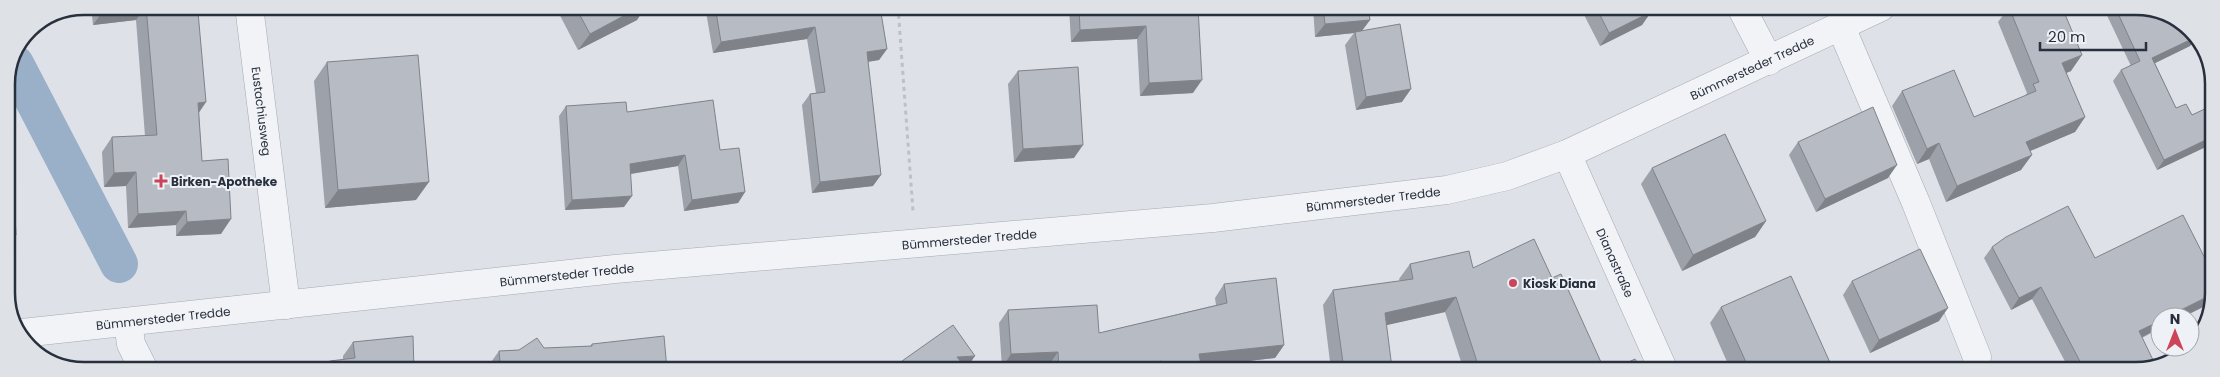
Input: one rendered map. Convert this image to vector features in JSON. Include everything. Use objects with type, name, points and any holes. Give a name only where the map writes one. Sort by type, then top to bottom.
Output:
[{"type":"street","name":"Eustachiusweg","points":[[250,15],[286,305]]},
{"type":"street","points":[[1745,15],[1769,60]]},
{"type":"street","name":"Bümmersteder Tredde","points":[[27,332],[615,269],[1213,218],[1447,190],[1507,176],[1567,154],[1865,15]]},
{"type":"street","points":[[1840,27],[1916,203],[1977,357]]},
{"type":"street","name":"Dianastraße","points":[[1567,154],[1660,362]]},
{"type":"street","points":[[128,322],[131,344],[140,362]]},
{"type":"path","points":[[899,15],[916,242]]},
{"type":"building","points":[[147,15],[198,15],[206,102],[198,103],[202,161],[228,159],[231,219],[187,222],[186,211],[138,214],[136,172],[114,173],[112,137],[157,135]]},
{"type":"building","points":[[580,15],[625,15],[590,34]]},
{"type":"building","points":[[716,15],[881,15],[887,49],[867,52],[881,175],[820,182],[810,94],[825,92],[815,27],[721,42]]},
{"type":"building","points":[[1079,15],[1198,15],[1202,80],[1149,83],[1146,26],[1080,30]]},
{"type":"building","points":[[1324,15],[1369,15],[1370,20],[1325,24]]},
{"type":"building","points":[[1600,15],[1645,15],[1609,33]]},
{"type":"building","points":[[2012,15],[2065,15],[2082,55],[2062,63],[2085,117],[2026,142],[2032,155],[1957,186],[1939,143],[1927,149],[1902,91],[1954,70],[1974,117],[2036,91],[2033,84],[2039,82]]},
{"type":"building","points":[[2119,15],[2136,15],[2158,19],[2174,27],[2189,40],[2152,58],[2176,108],[2186,104],[2192,115],[2205,109],[2205,140],[2164,160],[2121,70],[2140,61]]},
{"type":"building","points":[[1400,24],[1411,89],[1366,97],[1355,32]]},
{"type":"building","points":[[418,55],[429,182],[338,190],[327,62]]},
{"type":"building","points":[[1078,67],[1083,145],[1023,149],[1018,71]]},
{"type":"building","points":[[713,100],[720,150],[739,148],[745,192],[692,200],[685,155],[630,164],[632,196],[572,200],[566,106],[626,102],[627,112]]},
{"type":"building","points":[[1873,107],[1897,165],[1825,199],[1798,142]]},
{"type":"building","points":[[1725,134],[1766,221],[1693,255],[1652,168]]},
{"type":"building","points":[[2068,206],[2095,258],[2183,215],[2205,258],[2204,298],[2187,307],[2150,307],[2150,326],[2139,331],[2153,359],[2136,362],[2080,362],[2041,287],[2019,298],[1992,247],[2006,237]]},
{"type":"building","points":[[1534,239],[1552,278],[1561,274],[1601,362],[1477,362],[1456,297],[1385,313],[1391,362],[1343,362],[1333,290],[1413,279],[1410,264],[1469,251],[1473,268]]},
{"type":"building","points":[[1920,249],[1948,308],[1879,340],[1852,281]]},
{"type":"building","points":[[1791,276],[1830,362],[1746,362],[1721,307]]},
{"type":"building","points":[[1276,278],[1284,345],[1199,354],[1200,362],[1059,362],[1058,352],[1011,354],[1008,310],[1097,305],[1099,333],[1227,303],[1224,284]]},
{"type":"building","points":[[953,325],[975,356],[957,357],[961,362],[902,361]]},
{"type":"building","points":[[413,336],[414,362],[329,362],[355,358],[353,342]]},
{"type":"building","points":[[664,336],[666,362],[500,362],[499,351],[519,350],[537,338],[544,348],[592,346],[592,344]]},
{"type":"waterway","points":[[17,68],[119,264]]},
{"type":"place","name":"Birken-Apotheke","points":[[161,181]]},
{"type":"place","name":"Kiosk Diana","points":[[1513,283]]}]
